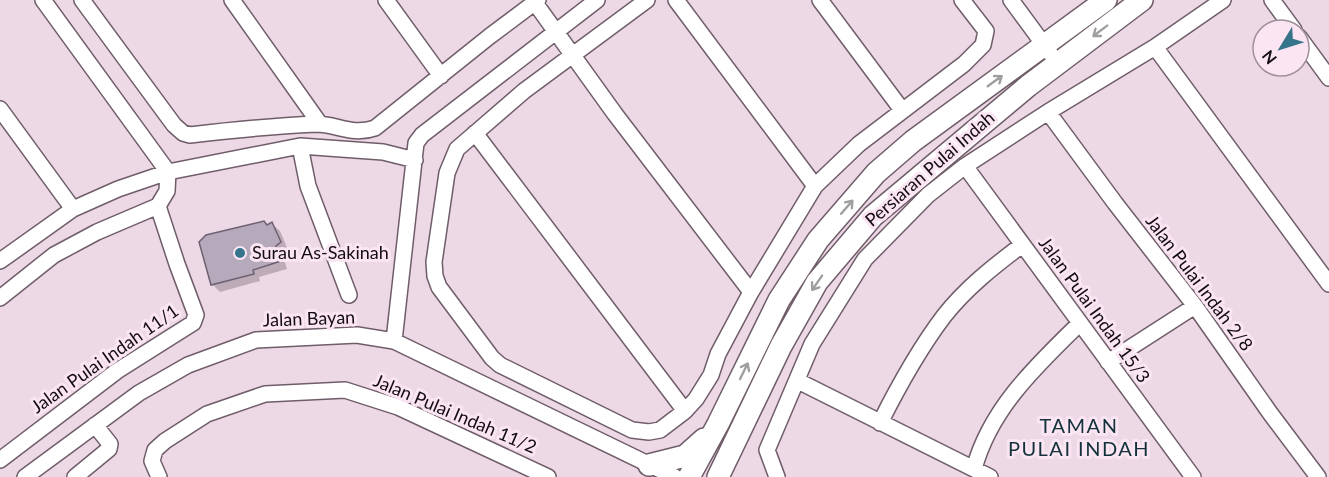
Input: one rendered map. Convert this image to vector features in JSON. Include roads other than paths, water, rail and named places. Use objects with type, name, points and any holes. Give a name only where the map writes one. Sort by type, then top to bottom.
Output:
[{"type":"main road","name":"Persiaran Pulai Indah","points":[[689,477],[718,424],[779,300],[825,232],[876,173],[913,141],[1106,0]]},
{"type":"main road","name":"Persiaran Pulai Indah","points":[[718,477],[781,346],[817,282],[873,216],[1057,63],[1142,0]]},
{"type":"main road","points":[[654,471],[685,456],[718,424]]},
{"type":"main road","points":[[735,477],[734,461],[740,432]]},
{"type":"street","points":[[0,298],[54,255],[97,232],[159,206],[167,190],[168,172],[43,0]]},
{"type":"street","points":[[82,0],[174,125],[183,133],[190,135],[250,128],[320,124],[345,130],[365,131],[375,128],[535,1],[572,55],[751,292]]},
{"type":"street","points":[[232,0],[320,124]]},
{"type":"street","points":[[386,0],[441,76]]},
{"type":"street","points":[[394,341],[416,143],[422,135],[597,0]]},
{"type":"street","points":[[647,0],[524,91],[457,148],[447,173],[434,262],[439,287],[492,358],[500,365],[632,430],[650,432],[660,430],[686,411],[696,399],[711,375],[718,354],[751,292],[815,186],[859,144],[964,63],[983,45],[986,31],[962,0]]},
{"type":"street","points":[[676,0],[815,186]]},
{"type":"street","points":[[820,0],[902,110]]},
{"type":"street","points":[[1011,0],[1057,63]]},
{"type":"street","points":[[777,477],[767,450],[812,344],[865,259],[928,195],[965,166],[1155,47],[1223,0]]},
{"type":"street","points":[[1272,0],[1285,18]]},
{"type":"street","points":[[1155,47],[1329,284]]},
{"type":"street","points":[[1311,53],[1329,78]]},
{"type":"street","points":[[0,109],[73,209]]},
{"type":"street","name":"Jalan Pulai Indah 2/8","points":[[1048,112],[1121,212],[1194,306],[1270,414],[1318,477]]},
{"type":"street","points":[[475,133],[686,411]]},
{"type":"street","points":[[300,146],[308,186],[349,296]]},
{"type":"street","points":[[0,261],[73,209],[118,189],[168,172],[300,146],[383,152],[415,160]]},
{"type":"street","name":"Jalan Pulai Indah 15/3","points":[[965,166],[1193,477]]},
{"type":"street","name":"Jalan Pulai Indah 11/1","points":[[0,460],[117,371],[194,323],[196,315],[159,206]]},
{"type":"street","points":[[880,423],[903,376],[945,315],[984,274],[1022,245]]},
{"type":"street","points":[[1108,362],[1194,306]]},
{"type":"street","points":[[974,469],[980,447],[998,415],[1028,374],[1079,324]]},
{"type":"street","name":"Jalan Bayan","points":[[25,477],[139,393],[188,365],[256,340],[357,335],[394,341],[654,471],[675,477]]},
{"type":"street","points":[[798,381],[990,477]]},
{"type":"street","name":"Jalan Pulai Indah 11/2","points":[[159,477],[152,461],[155,450],[207,414],[265,394],[345,390],[398,407],[548,477]]},
{"type":"street","points":[[75,477],[109,449],[110,444],[95,425]]},
{"type":"place","name":"Surau As-Sakinah","points":[[240,253]]},
{"type":"district","name":"TAMAN PULAI INDAH","points":[[1079,438]]}]
